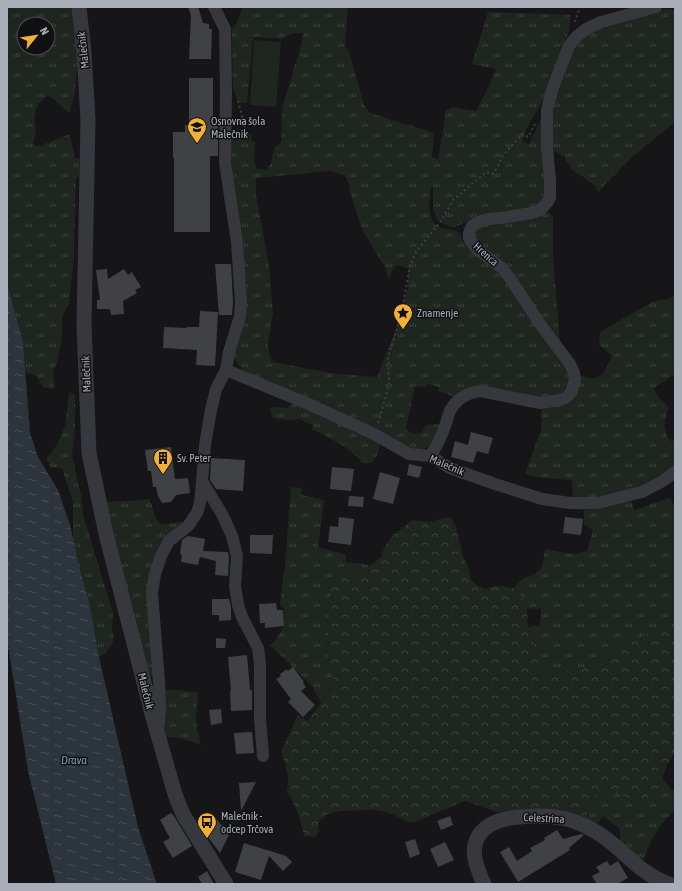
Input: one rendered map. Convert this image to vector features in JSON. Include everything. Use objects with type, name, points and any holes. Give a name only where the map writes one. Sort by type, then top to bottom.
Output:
[{"type":"street","name":"Malečnik","points":[[79,7],[84,52],[88,120],[84,325],[89,453],[106,534],[150,706],[179,805],[184,816],[226,884]]},
{"type":"street","name":"Malečnik","points":[[158,732],[160,711],[159,682],[152,593],[155,574],[161,556],[169,542],[188,526],[197,513],[200,503],[205,444],[211,410],[216,389],[226,370],[229,352],[240,316],[241,302],[237,242],[225,163],[225,28],[214,7]]},
{"type":"street","name":"Hrenca","points":[[430,456],[436,449],[444,431],[450,410],[465,395],[472,392],[480,392],[540,403],[560,400],[567,397],[572,391],[575,379],[570,364],[540,324],[510,278],[502,268],[478,250],[469,238],[469,233],[472,226],[481,221],[531,213],[540,210],[550,198],[547,148],[548,110],[553,87],[569,46],[576,37],[586,29],[601,22],[656,7]]},
{"type":"street","name":"Malečnik","points":[[226,370],[311,405],[374,434],[409,454],[430,456],[450,468],[495,484],[542,498],[570,503],[598,503],[642,492],[663,481],[675,472]]},
{"type":"street","points":[[202,481],[222,514],[232,536],[237,556],[235,586],[238,605],[242,617],[258,648],[260,664],[260,718],[263,756]]},
{"type":"street","name":"Celestrina","points":[[484,884],[477,867],[474,850],[476,841],[480,834],[487,827],[502,819],[528,816],[562,818],[581,823],[593,829],[608,840],[632,862],[648,873],[669,884]]},
{"type":"path","points":[[374,434],[389,384],[388,357],[404,300],[410,264],[416,252],[441,221],[453,200],[486,172],[492,174],[497,168],[503,155],[523,134],[528,137]]},
{"type":"green space","points":[[7,7],[72,7],[79,60],[77,66],[75,93],[69,113],[51,97],[47,96],[36,108],[34,120],[36,134],[33,142],[35,146],[42,145],[70,134],[75,159],[79,158],[79,176],[76,178],[74,257],[69,304],[62,316],[62,337],[57,363],[53,371],[54,389],[43,387],[36,375],[26,373],[23,342],[7,283]]},
{"type":"green space","points":[[243,7],[348,7],[345,46],[349,52],[364,105],[370,113],[434,133],[432,157],[438,159],[445,111],[452,107],[476,111],[496,69],[472,64],[488,12],[571,15],[569,31],[546,96],[526,130],[522,141],[529,144],[541,119],[543,121],[546,193],[542,202],[537,207],[478,217],[455,227],[451,227],[438,220],[434,213],[433,187],[431,187],[429,205],[434,224],[441,228],[457,231],[463,241],[499,270],[571,374],[566,391],[556,398],[544,399],[509,393],[454,400],[452,396],[438,391],[439,387],[428,384],[426,387],[415,386],[406,428],[408,431],[415,434],[421,433],[426,425],[439,424],[442,422],[433,444],[420,451],[408,450],[243,370],[233,358],[240,335],[235,205],[229,138],[250,132],[252,142],[255,142],[254,160],[257,169],[267,169],[271,163],[274,148],[281,143],[282,108],[300,49],[303,33],[291,34],[282,39],[253,37],[247,103],[238,102],[233,87],[232,29],[236,24]],"holes":[[[331,171],[344,175],[349,183],[350,192],[362,229],[384,266],[389,280],[393,268],[398,265],[408,269],[408,289],[404,301],[399,309],[397,327],[377,377],[330,373],[273,362],[269,353],[268,343],[273,313],[269,265],[256,195],[256,178]]]},
{"type":"green space","points":[[668,9],[675,10],[675,122],[632,157],[598,192],[596,187],[573,171],[564,157],[557,152],[549,151],[551,114],[567,59],[584,36],[601,27]]},
{"type":"green space","points":[[254,40],[281,42],[276,107],[250,105]]},
{"type":"green space","points":[[546,210],[553,217],[553,255],[560,344],[475,244],[472,232],[475,228]]},
{"type":"green space","points":[[675,295],[675,374],[654,388],[656,394],[669,408],[666,417],[665,429],[670,441],[675,440],[675,468],[642,488],[592,498],[573,499],[572,480],[535,477],[525,474],[541,430],[542,406],[573,397],[579,388],[580,375],[593,378],[597,377],[604,372],[607,367],[612,356],[599,345],[600,332],[654,301],[668,299]]},
{"type":"green space","points":[[69,392],[75,394],[75,430],[72,454],[82,500],[83,515],[113,613],[112,630],[114,638],[111,646],[105,654],[99,657],[89,601],[73,542],[73,502],[62,468],[51,467],[46,459],[57,445],[65,426]]},
{"type":"green space","points":[[294,403],[379,443],[378,453],[375,458],[371,463],[362,463],[352,452],[332,439],[312,429],[313,425],[299,419],[290,420],[272,417],[270,410],[271,407],[287,408]]},
{"type":"green space","points":[[291,487],[301,488],[302,495],[324,500],[318,547],[346,555],[346,562],[370,565],[365,569],[325,638],[332,675],[336,682],[321,702],[312,686],[271,646],[284,627],[284,609],[280,605],[285,565]]},
{"type":"green space","points":[[631,498],[634,510],[670,498],[675,507],[675,620],[618,649],[608,662],[603,665],[548,674],[541,672],[539,668],[539,657],[528,627],[540,626],[541,609],[527,608],[519,592],[512,589],[525,577],[533,575],[542,568],[545,549],[572,554],[587,551],[593,530],[584,524],[584,508]]},
{"type":"green space","points":[[150,499],[157,520],[160,523],[182,522],[182,527],[157,558],[154,675],[147,677],[105,502]]},
{"type":"green space","points":[[450,517],[455,524],[471,580],[478,586],[485,589],[494,586],[503,586],[519,592],[527,608],[528,627],[539,657],[539,668],[541,672],[548,674],[603,665],[608,662],[618,649],[675,620],[675,751],[667,765],[658,791],[645,798],[628,799],[613,790],[603,788],[593,797],[585,819],[575,813],[545,809],[497,812],[465,801],[414,822],[409,822],[387,812],[372,810],[340,811],[328,814],[318,822],[319,831],[315,837],[304,836],[298,813],[287,792],[288,775],[281,751],[298,715],[308,721],[336,682],[332,675],[325,638],[332,586],[335,581],[365,569],[381,557],[384,548],[393,535],[413,520],[429,522]]},
{"type":"green space","points":[[163,690],[179,690],[198,693],[196,718],[201,745],[184,739],[166,737],[163,715]]},
{"type":"green space","points":[[662,779],[675,793],[675,809],[659,827],[650,843],[643,861],[620,841],[620,829],[603,816],[596,825],[585,819],[593,797],[603,788],[613,790],[628,799],[658,791]]},
{"type":"water","name":"Drava","points":[[7,283],[23,342],[30,433],[38,457],[58,490],[70,525],[81,574],[89,601],[99,657],[138,827],[157,884],[56,884],[28,771],[7,639]]},
{"type":"building","points":[[188,7],[198,7],[203,23],[209,24],[209,29],[212,29],[211,59],[189,59],[191,16]]},
{"type":"building","name":"Osnovna šola Malečnik","points":[[189,78],[213,78],[213,123],[218,123],[218,156],[210,156],[210,232],[174,232],[173,132],[185,132],[185,125],[189,125]]},
{"type":"building","points":[[215,264],[231,264],[233,302],[232,315],[219,315]]},
{"type":"building","points":[[107,269],[108,279],[124,269],[128,275],[132,272],[141,287],[135,290],[137,293],[123,301],[124,314],[111,315],[110,309],[97,309],[97,300],[100,300],[96,270]]},
{"type":"building","points":[[200,311],[218,312],[215,366],[196,365],[197,350],[163,348],[164,327],[199,327]]},
{"type":"building","points":[[471,432],[493,438],[488,454],[477,451],[473,463],[451,457],[455,441],[468,445]]},
{"type":"building","name":"Sv. Peter","points":[[171,447],[175,479],[188,478],[190,493],[176,495],[171,502],[162,503],[158,496],[156,487],[153,487],[151,471],[148,471],[145,450]]},
{"type":"building","points":[[211,458],[245,460],[243,491],[216,489],[210,480]]},
{"type":"building","points":[[409,464],[422,467],[419,478],[407,475]]},
{"type":"building","points":[[332,467],[354,469],[351,491],[330,489]]},
{"type":"building","points":[[380,472],[400,478],[393,504],[373,499]]},
{"type":"building","points":[[349,496],[364,497],[363,507],[348,506]]},
{"type":"building","points":[[339,517],[354,519],[351,545],[328,542],[330,526],[338,527]]},
{"type":"building","points":[[565,517],[583,519],[581,535],[563,533]]},
{"type":"building","points":[[250,535],[273,535],[272,554],[250,553]]},
{"type":"building","points":[[188,536],[205,539],[203,551],[228,552],[228,576],[215,575],[216,561],[200,557],[198,565],[181,562],[182,555],[180,554],[182,540]]},
{"type":"building","points":[[212,599],[229,599],[231,607],[231,620],[219,621],[219,615],[212,615]]},
{"type":"building","points":[[276,603],[277,610],[283,610],[284,626],[265,628],[265,623],[260,623],[259,604]]},
{"type":"building","points":[[216,638],[226,639],[225,648],[216,648]]},
{"type":"building","points":[[247,655],[250,690],[252,690],[252,710],[231,711],[228,657]]},
{"type":"building","points":[[293,667],[306,687],[301,691],[315,705],[303,717],[288,702],[291,699],[276,679],[287,669],[288,671]]},
{"type":"building","points":[[221,709],[222,723],[211,725],[209,710]]},
{"type":"building","points":[[252,732],[254,753],[236,754],[234,733]]},
{"type":"building","points":[[256,782],[241,811],[239,783]]},
{"type":"building","points":[[171,813],[192,846],[173,858],[163,842],[170,838],[160,820]]},
{"type":"building","points":[[450,816],[453,825],[441,830],[437,821]]},
{"type":"building","points":[[215,817],[229,835],[220,853],[201,827]]},
{"type":"building","points":[[557,830],[563,839],[581,834],[584,835],[569,848],[570,850],[518,882],[500,852],[509,847],[517,861],[532,851],[530,848],[545,840],[544,838]]},
{"type":"building","points":[[415,839],[420,854],[410,858],[405,842]]},
{"type":"building","points":[[445,842],[454,860],[438,867],[430,849]]},
{"type":"building","points":[[244,843],[286,856],[292,862],[283,871],[269,856],[261,880],[235,872]]},
{"type":"building","points":[[607,861],[610,866],[618,861],[628,878],[617,884],[597,884],[592,876],[600,872],[596,867]]},
{"type":"building","points":[[207,871],[214,884],[202,884],[198,877]]},
{"type":"place","name":"Osnovna šola Malečnik","points":[[197,144]]},
{"type":"place","name":"Znamenje","points":[[403,330]]},
{"type":"place","name":"Sv. Peter","points":[[163,475]]},
{"type":"place","name":"Malečnik - odcep Trčova","points":[[207,839]]}]
